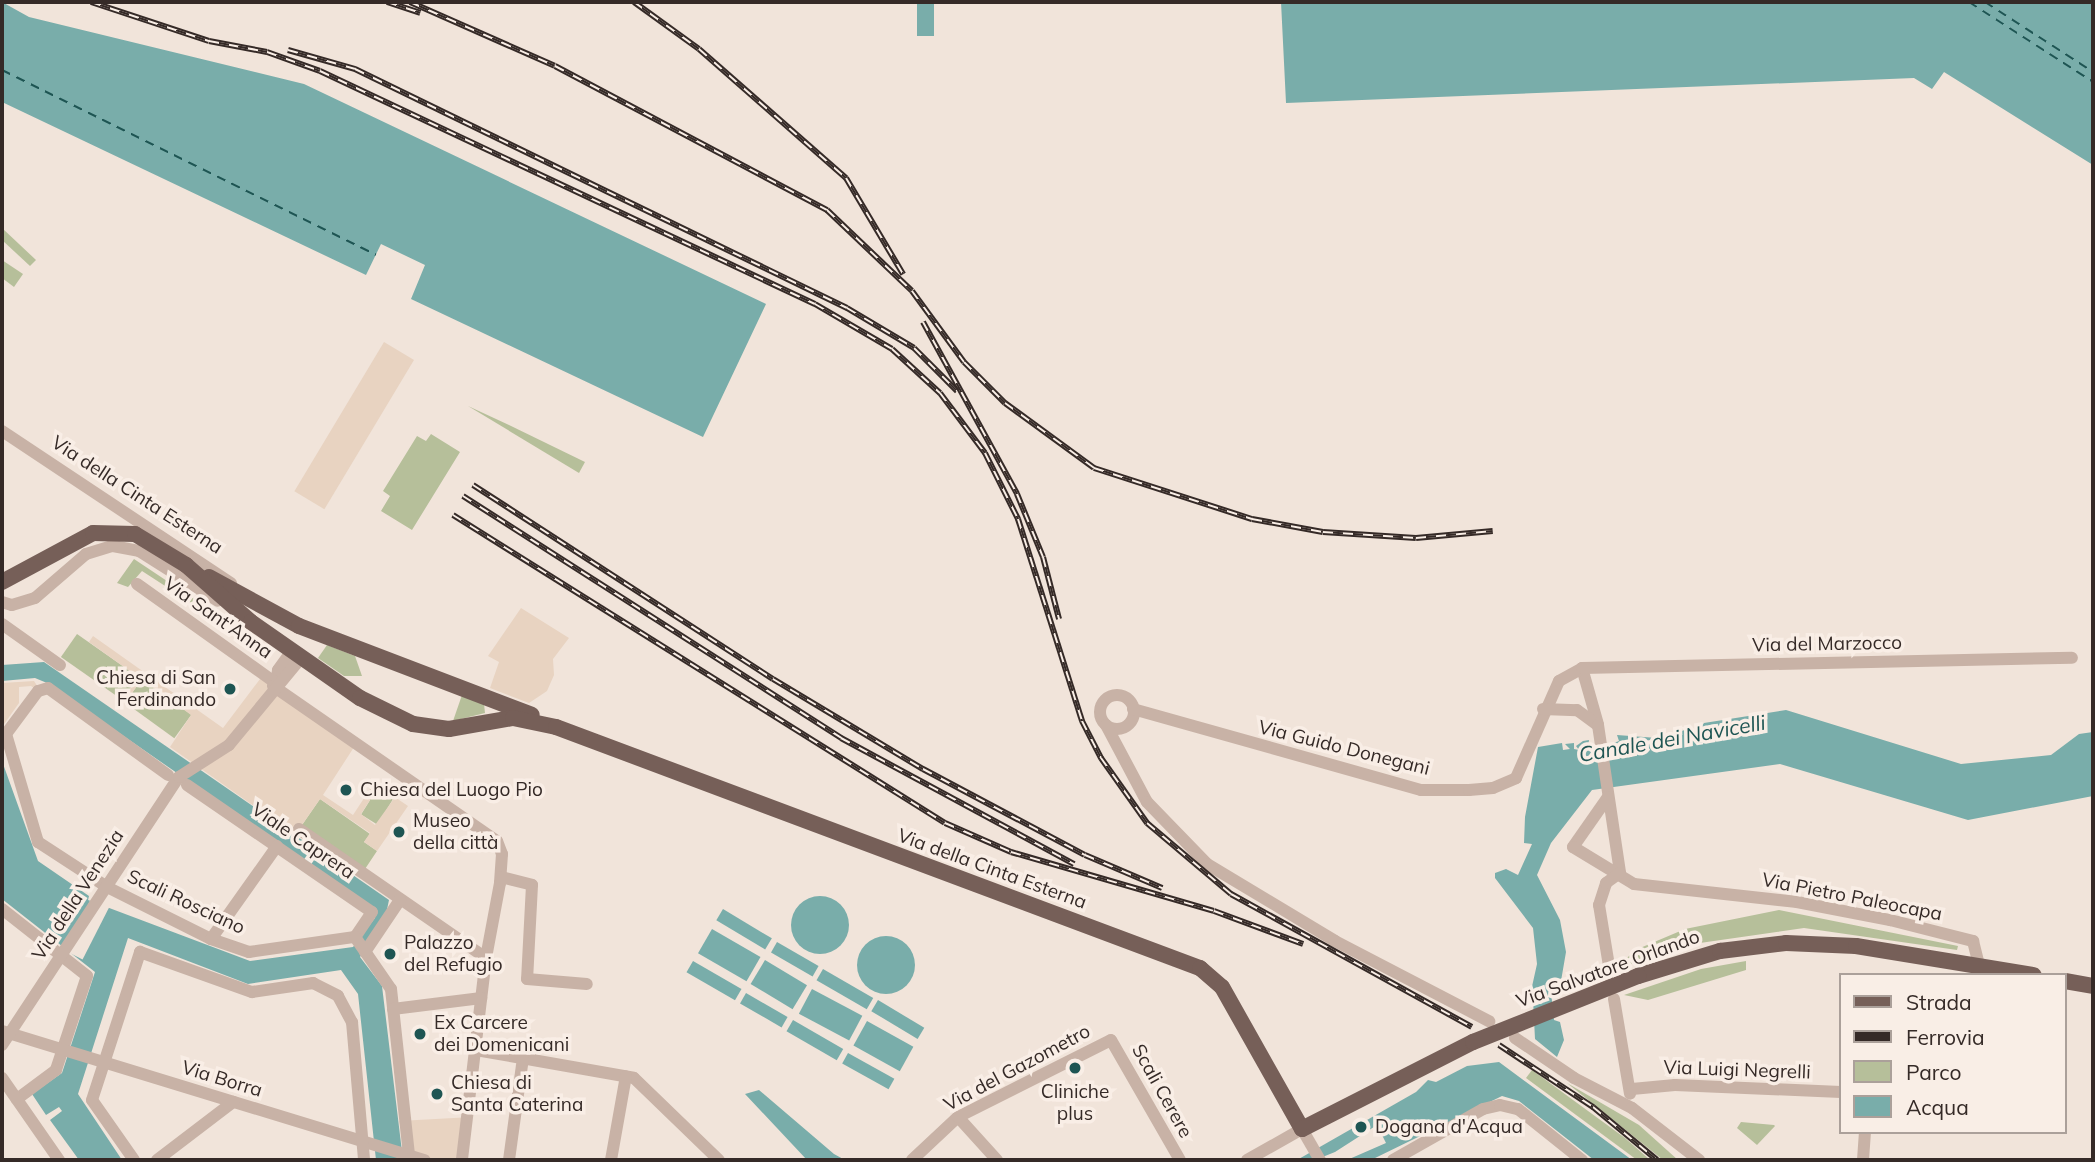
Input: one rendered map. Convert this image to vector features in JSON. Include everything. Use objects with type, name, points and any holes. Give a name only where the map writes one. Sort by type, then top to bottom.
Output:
[{"type":"main road","name":"Via della Cinta Esterna","points":[[2,582],[86,536],[117,531],[144,538],[186,565],[248,595],[299,626],[489,698],[556,727],[1208,971],[1302,1129]]},
{"type":"main road","name":"Via della Cinta Esterna","points":[[186,565],[251,622],[360,698],[413,724],[449,729],[513,718],[556,727]]},
{"type":"main road","name":"Via Salvatore Orlando","points":[[1302,1129],[1427,1063],[1639,976],[1720,951],[1786,943],[1856,946],[2024,973]]},
{"type":"main road","points":[[2067,981],[2093,986]]},
{"type":"street","name":"Via della Cinta Esterna","points":[[2,431],[179,545],[248,595]]},
{"type":"street","name":"Via della Cinta Esterna","points":[[2,602],[12,605],[35,598],[86,554],[126,547],[139,551],[251,622]]},
{"type":"street","name":"Via Sant'Anna","points":[[138,584],[497,841],[502,854],[501,877]]},
{"type":"street","points":[[2,624],[60,665]]},
{"type":"street","points":[[178,779],[200,766],[237,737],[275,684],[278,670],[297,654]]},
{"type":"street","name":"Via del Marzocco","points":[[1581,668],[2072,658]]},
{"type":"street","points":[[1598,725],[1577,710],[1544,709],[1559,681],[1581,668],[1598,725],[1620,873]]},
{"type":"street","name":"Viale Caprera","points":[[38,691],[48,688],[372,912],[355,937]]},
{"type":"street","name":"Scali Rosciano","points":[[38,691],[6,734],[38,842],[107,887],[211,939],[249,952],[355,937]]},
{"type":"street","points":[[1123,761],[1126,726],[1133,709],[1122,696],[1106,699],[1100,715],[1123,761],[1164,825],[1207,864],[1335,941],[1489,1021]]},
{"type":"street","points":[[486,723],[493,707],[489,698]]},
{"type":"street","name":"Via Guido Donegani","points":[[1133,709],[1421,790],[1469,790],[1499,786],[1516,778],[1544,709]]},
{"type":"street","points":[[1106,725],[1126,726]]},
{"type":"street","name":"Via della Venezia","points":[[4,1036],[63,954],[178,779]]},
{"type":"street","points":[[1608,797],[1573,847],[1620,873]]},
{"type":"street","name":"Viale Caprera","points":[[299,829],[486,958]]},
{"type":"street","points":[[211,939],[277,846]]},
{"type":"street","points":[[1610,972],[1600,900],[1606,883],[1620,873]]},
{"type":"street","name":"Via Pietro Paleocapa","points":[[1620,873],[1640,887],[1797,902],[1973,941],[1979,964]]},
{"type":"street","points":[[462,1160],[486,958],[501,877],[532,885],[527,978],[587,984]]},
{"type":"street","points":[[365,952],[400,900]]},
{"type":"street","points":[[2,909],[63,954],[87,976],[56,1070],[17,1099]]},
{"type":"street","points":[[355,937],[391,989],[407,1156]]},
{"type":"street","points":[[134,1160],[92,1100],[98,1062],[140,952],[252,992],[313,983],[333,992],[352,1022],[368,1143],[364,1160]]},
{"type":"street","points":[[393,1009],[481,998]]},
{"type":"street","points":[[1615,999],[1632,1089],[1627,1104]]},
{"type":"street","name":"Via Borra","points":[[4,1036],[425,1160]]},
{"type":"street","points":[[1515,1038],[1574,1078],[1627,1104],[1699,1160]]},
{"type":"street","name":"Via del Gazometro","points":[[911,1159],[958,1117],[1111,1040]]},
{"type":"street","name":"Scali Cerere","points":[[1111,1040],[1180,1160]]},
{"type":"street","points":[[476,1050],[634,1078],[717,1159]]},
{"type":"street","points":[[509,1160],[523,1058]]},
{"type":"street","points":[[611,1160],[626,1076]]},
{"type":"street","points":[[2,1077],[57,1160]]},
{"type":"street","name":"Via Luigi Negrelli","points":[[1632,1089],[1675,1085],[1840,1092]]},
{"type":"street","points":[[157,1160],[233,1102]]},
{"type":"street","points":[[1393,1160],[1483,1109],[1500,1105],[1518,1110],[1582,1160]]},
{"type":"street","points":[[958,1117],[997,1160]]},
{"type":"street","name":"Via della Cinta Esterna","points":[[1302,1129],[1320,1160]]},
{"type":"street","points":[[1247,1160],[1302,1129]]},
{"type":"street","points":[[1863,1160],[1865,1134]]},
{"type":"street","points":[[355,1160],[368,1143]]},
{"type":"green space","points":[[2,228],[36,260],[30,266],[2,240]]},
{"type":"green space","points":[[2,260],[23,274],[14,287],[2,278]]},
{"type":"green space","points":[[468,406],[509,425],[585,462],[579,473]]},
{"type":"green space","points":[[431,434],[460,452],[412,530],[381,511],[390,496],[383,491],[417,436],[426,441]]},
{"type":"green space","points":[[134,559],[212,611],[210,615],[142,571],[128,587],[117,583]]},
{"type":"green space","points":[[77,634],[138,677],[122,700],[61,657]]},
{"type":"green space","points":[[327,645],[355,656],[362,676],[344,676],[318,658]]},
{"type":"green space","points":[[142,679],[191,715],[174,738],[125,702]]},
{"type":"green space","points":[[462,695],[484,704],[485,713],[453,721]]},
{"type":"green space","points":[[377,789],[393,799],[377,825],[361,814]]},
{"type":"green space","points":[[320,799],[370,834],[364,842],[377,851],[365,869],[302,825]]},
{"type":"green space","points":[[1779,910],[1958,946],[1957,950],[1804,928],[1686,945],[1619,968],[1633,951],[1685,929]]},
{"type":"green space","points":[[1746,961],[1746,970],[1648,1000],[1624,995],[1701,969]]},
{"type":"green space","points":[[1532,1070],[1625,1138],[1650,1160],[1637,1160],[1526,1078]]},
{"type":"green space","points":[[1567,1083],[1639,1125],[1678,1160],[1663,1160]]},
{"type":"green space","points":[[1741,1122],[1775,1126],[1757,1145],[1737,1128]]},
{"type":"shaded area","points":[[384,342],[414,360],[324,509],[294,491]]},
{"type":"shaded area","points":[[521,608],[569,638],[553,659],[554,675],[547,691],[529,703],[490,688],[499,662],[488,656]]},
{"type":"shaded area","points":[[93,636],[223,728],[263,675],[358,741],[323,795],[353,815],[374,783],[408,806],[377,851],[364,842],[370,833],[320,799],[295,835],[170,747],[191,715],[142,679],[125,703],[122,700],[138,677],[89,642]],"holes":[[[377,789],[393,800],[375,825],[361,814]]]},
{"type":"shaded area","points":[[34,681],[43,695],[31,686],[19,687],[19,703],[2,727],[2,683]]},
{"type":"shaded area","points":[[472,1117],[467,1160],[410,1160],[399,1121]]},
{"type":"water","points":[[2,2],[29,17],[304,84],[766,304],[703,437],[411,299],[425,265],[381,244],[366,275],[2,102]]},
{"type":"water","points":[[917,2],[934,2],[934,36],[917,36]]},
{"type":"water","points":[[1281,2],[2093,2],[2093,165],[1944,72],[1932,89],[1914,78],[1286,103]]},
{"type":"water","points":[[44,662],[389,900],[385,919],[360,957],[382,986],[403,1160],[376,1160],[358,994],[341,970],[248,984],[128,938],[78,1094],[122,1160],[79,1160],[50,1120],[62,1111],[59,1107],[46,1115],[32,1094],[62,1073],[95,972],[2,899],[2,761],[38,861],[89,896],[88,900],[250,961],[353,947],[375,918],[369,906],[47,683],[35,678],[2,681],[2,665]]},
{"type":"water","name":"Canale dei Navicelli","points":[[1786,710],[1961,764],[2051,755],[2079,734],[2093,732],[2093,796],[1968,820],[1780,764],[1592,790],[1551,843],[1537,875],[1560,920],[1566,952],[1561,981],[1551,992],[1554,1020],[1560,1022],[1564,1040],[1557,1057],[1535,1039],[1533,1000],[1529,1000],[1537,964],[1533,928],[1495,878],[1495,873],[1506,869],[1518,875],[1532,844],[1524,843],[1525,817],[1538,747],[1562,743],[1563,750],[1570,749],[1565,744],[1574,743],[1574,749],[1579,750],[1576,746],[1583,741],[1589,740],[1588,747],[1611,744],[1619,741],[1617,735],[1657,738],[1692,728],[1697,733],[1704,723]]},
{"type":"water","points":[[820,896],[841,904],[849,925],[841,946],[820,954],[799,946],[791,925],[799,904]]},
{"type":"water","points":[[723,909],[772,938],[765,950],[716,920]]},
{"type":"water","points":[[712,929],[760,957],[746,981],[698,953]]},
{"type":"water","points":[[886,936],[907,944],[915,965],[907,986],[886,994],[865,986],[857,965],[865,944]]},
{"type":"water","points":[[777,942],[819,966],[813,976],[771,952]]},
{"type":"water","points":[[765,960],[807,985],[793,1009],[751,984]]},
{"type":"water","points":[[693,961],[741,989],[735,1000],[686,972]]},
{"type":"water","points":[[823,969],[873,998],[867,1009],[816,980]]},
{"type":"water","points":[[812,989],[862,1016],[849,1040],[799,1014]]},
{"type":"water","points":[[746,993],[788,1017],[782,1027],[740,1003]]},
{"type":"water","points":[[878,1000],[924,1028],[918,1039],[871,1011]]},
{"type":"water","points":[[793,1020],[843,1049],[837,1060],[786,1031]]},
{"type":"water","points":[[867,1021],[913,1047],[900,1071],[853,1045]]},
{"type":"water","points":[[848,1053],[894,1079],[889,1089],[842,1063]]},
{"type":"water","points":[[1499,1062],[1632,1160],[1594,1160],[1519,1101],[1502,1096],[1371,1160],[1347,1160],[1386,1143],[1377,1125],[1335,1152],[1315,1160],[1297,1160],[1416,1092],[1428,1080],[1436,1082],[1467,1066]]},
{"type":"water","points":[[759,1090],[834,1154],[845,1160],[807,1160],[745,1094]]},
{"type":"pier","points":[[92,897],[110,906],[83,960],[65,950]]},
{"type":"ferry route","points":[[1969,2],[2093,82]]},
{"type":"ferry route","points":[[1985,2],[2093,72]]},
{"type":"ferry route","points":[[2,70],[376,255]]},
{"type":"railway","points":[[91,2],[209,41],[267,52],[320,71],[815,304],[892,349],[940,393],[985,453],[1018,519],[1082,721],[1101,758],[1147,823],[1231,894],[1472,1027]]},
{"type":"railway","points":[[387,2],[420,13]]},
{"type":"railway","points":[[410,2],[555,66],[827,210],[912,291],[964,362],[1005,403],[1094,468],[1252,519],[1323,532],[1416,538],[1493,531]]},
{"type":"railway","points":[[634,2],[699,49],[846,178],[903,274]]},
{"type":"railway","points":[[288,50],[355,69],[847,308],[914,348],[957,391]]},
{"type":"railway","points":[[923,322],[1017,494],[1043,557],[1059,619]]},
{"type":"railway","points":[[473,485],[773,679],[923,769],[1085,855],[1162,888]]},
{"type":"railway","points":[[463,496],[841,738],[1074,864]]},
{"type":"railway","points":[[453,515],[945,823],[1011,852],[1214,911],[1303,944]]},
{"type":"railway","points":[[1499,1045],[1593,1107],[1657,1160]]},
{"type":"place","name":"Chiesa di San Ferdinando","points":[[230,689]]},
{"type":"place","name":"Chiesa del Luogo Pio","points":[[346,790]]},
{"type":"place","name":"Museo della città","points":[[399,832]]},
{"type":"place","name":"Palazzo del Refugio","points":[[390,954]]},
{"type":"place","name":"Ex Carcere dei Domenicani","points":[[420,1034]]},
{"type":"place","name":"Cliniche plus","points":[[1075,1068]]},
{"type":"place","name":"Chiesa di Santa Caterina","points":[[437,1094]]},
{"type":"place","name":"Dogana d'Acqua","points":[[1361,1127]]}]
